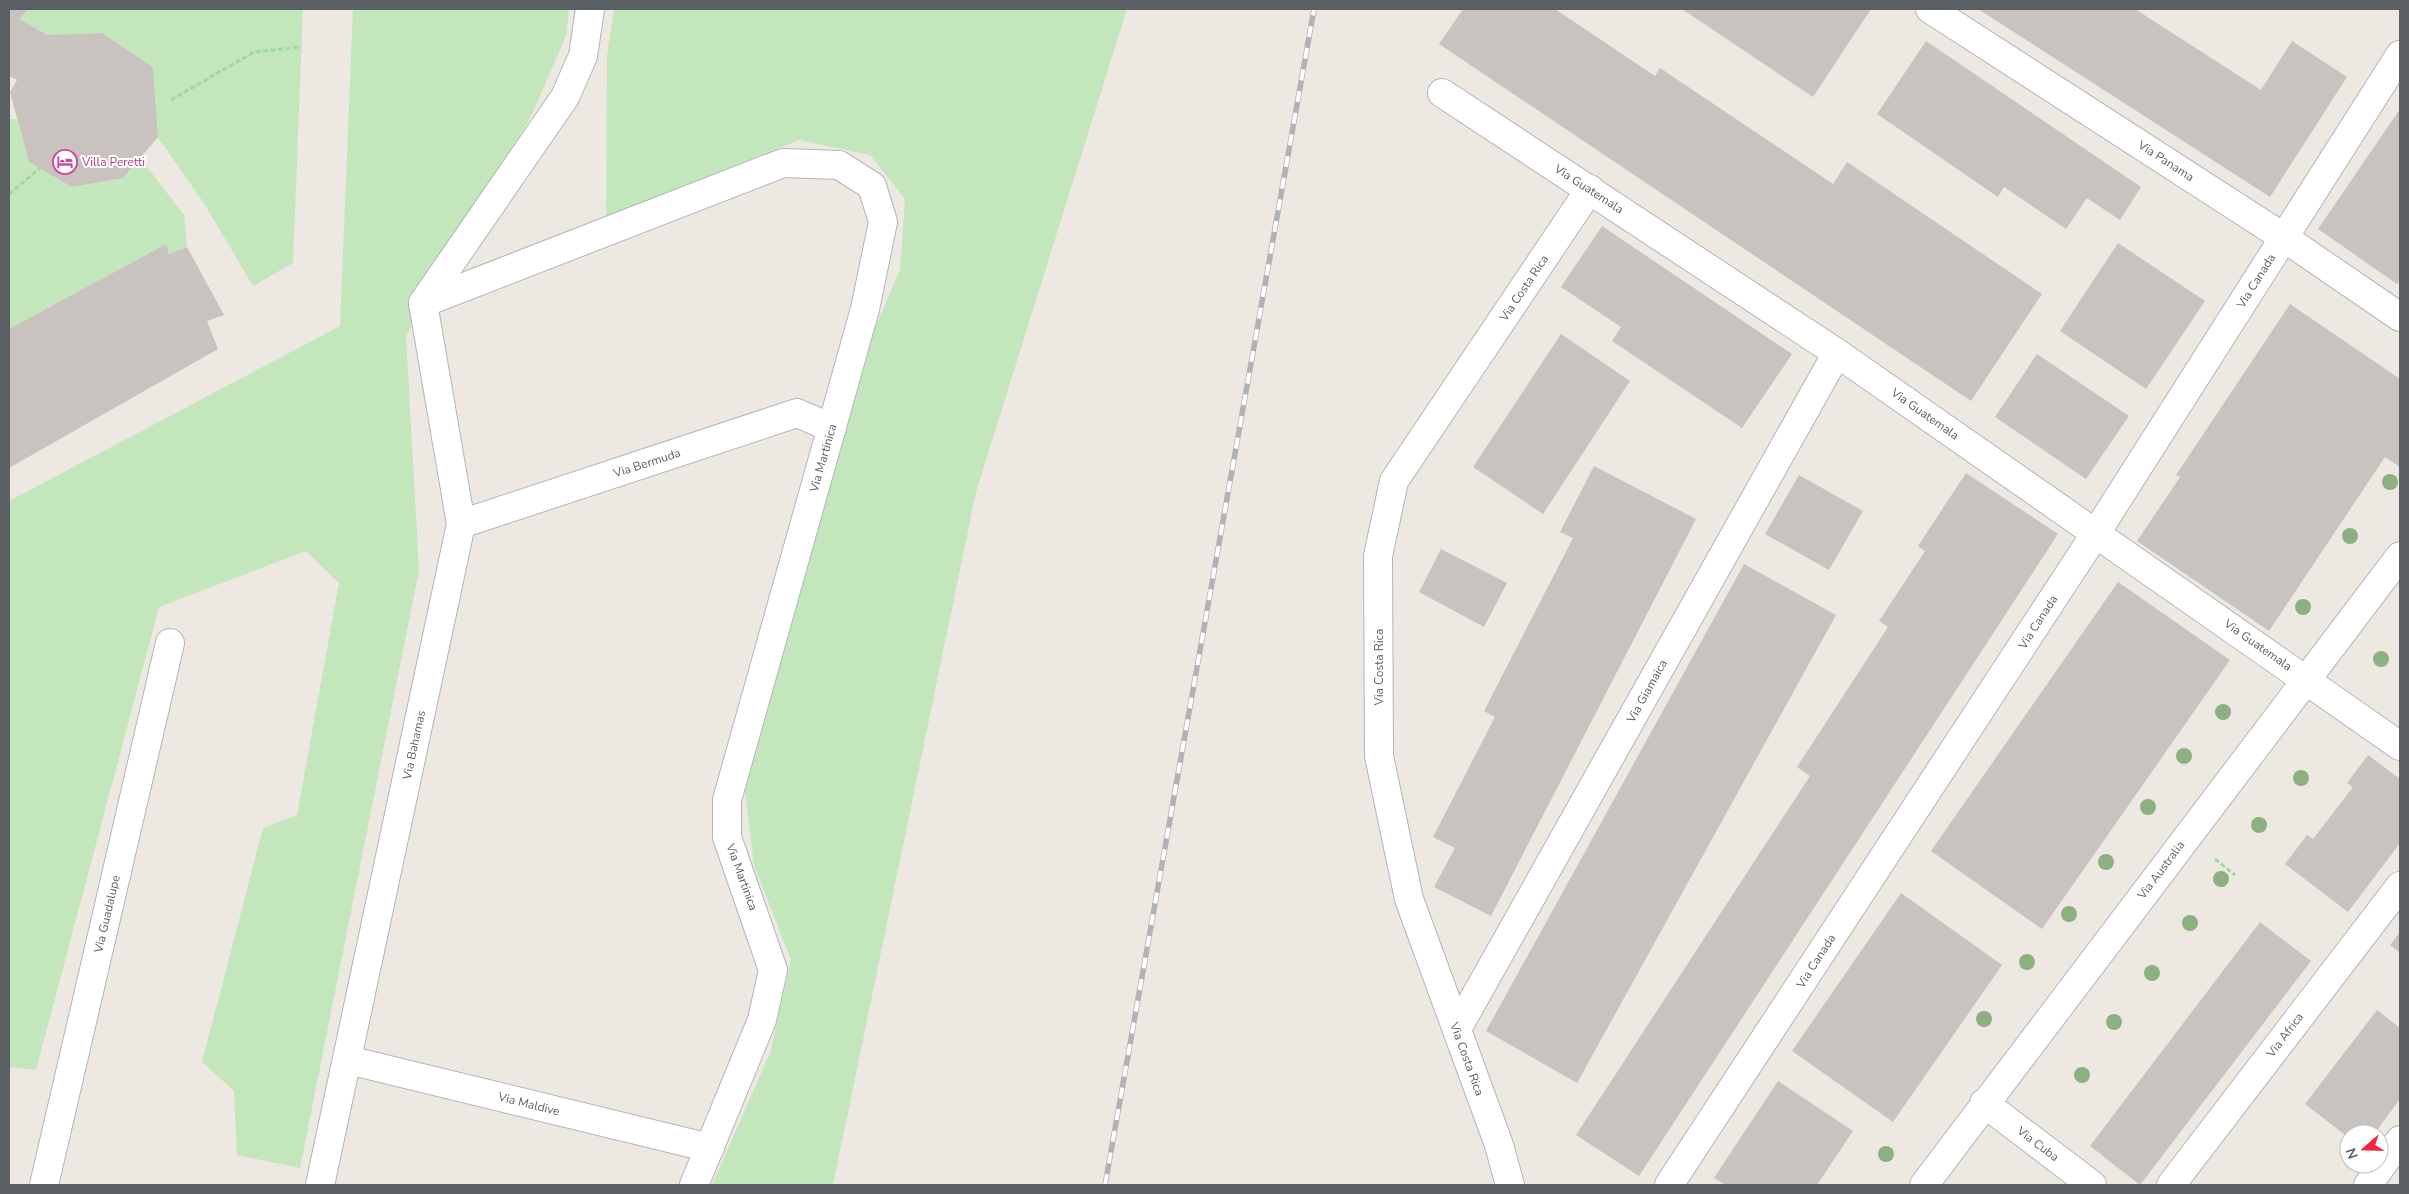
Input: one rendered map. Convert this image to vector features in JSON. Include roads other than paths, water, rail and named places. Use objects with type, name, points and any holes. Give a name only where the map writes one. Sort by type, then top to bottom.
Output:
[{"type":"street","points":[[423,303],[565,97],[583,56],[590,9]]},
{"type":"street","name":"Via Panama","points":[[1930,9],[2398,311]]},
{"type":"street","name":"Via Canada","points":[[1669,1185],[2096,533],[2400,55]]},
{"type":"street","name":"Via Guatemala","points":[[1442,93],[1837,353],[2400,746]]},
{"type":"street","name":"Via Martinica","points":[[423,303],[784,163],[839,165],[872,186],[883,222],[865,309],[727,800],[727,837],[772,970],[762,1020],[694,1185]]},
{"type":"street","name":"Via Costa Rica","points":[[1510,1185],[1499,1145],[1409,899],[1379,756],[1378,556],[1394,481],[1590,189]]},
{"type":"street","name":"Via Bahamas","points":[[320,1185],[461,524],[423,303]]},
{"type":"street","name":"Via Giamaica","points":[[1457,1029],[1837,353]]},
{"type":"street","name":"Via Bermuda","points":[[461,524],[798,413],[832,428]]},
{"type":"street","name":"Via Australia","points":[[1924,1185],[1984,1103],[2308,680],[2400,556]]},
{"type":"street","name":"Via Guadalupe","points":[[44,1185],[170,643]]},
{"type":"street","name":"Via Africa","points":[[2171,1185],[2400,886]]},
{"type":"street","name":"Via Maldive","points":[[348,1060],[710,1148]]},
{"type":"street","name":"Via Cuba","points":[[1984,1103],[2092,1185]]},
{"type":"street","points":[[2368,1185],[2400,1140]]},
{"type":"railway","points":[[1105,1185],[1314,9]]},
{"type":"place","name":"Villa Peretti","points":[[65,162]]}]
